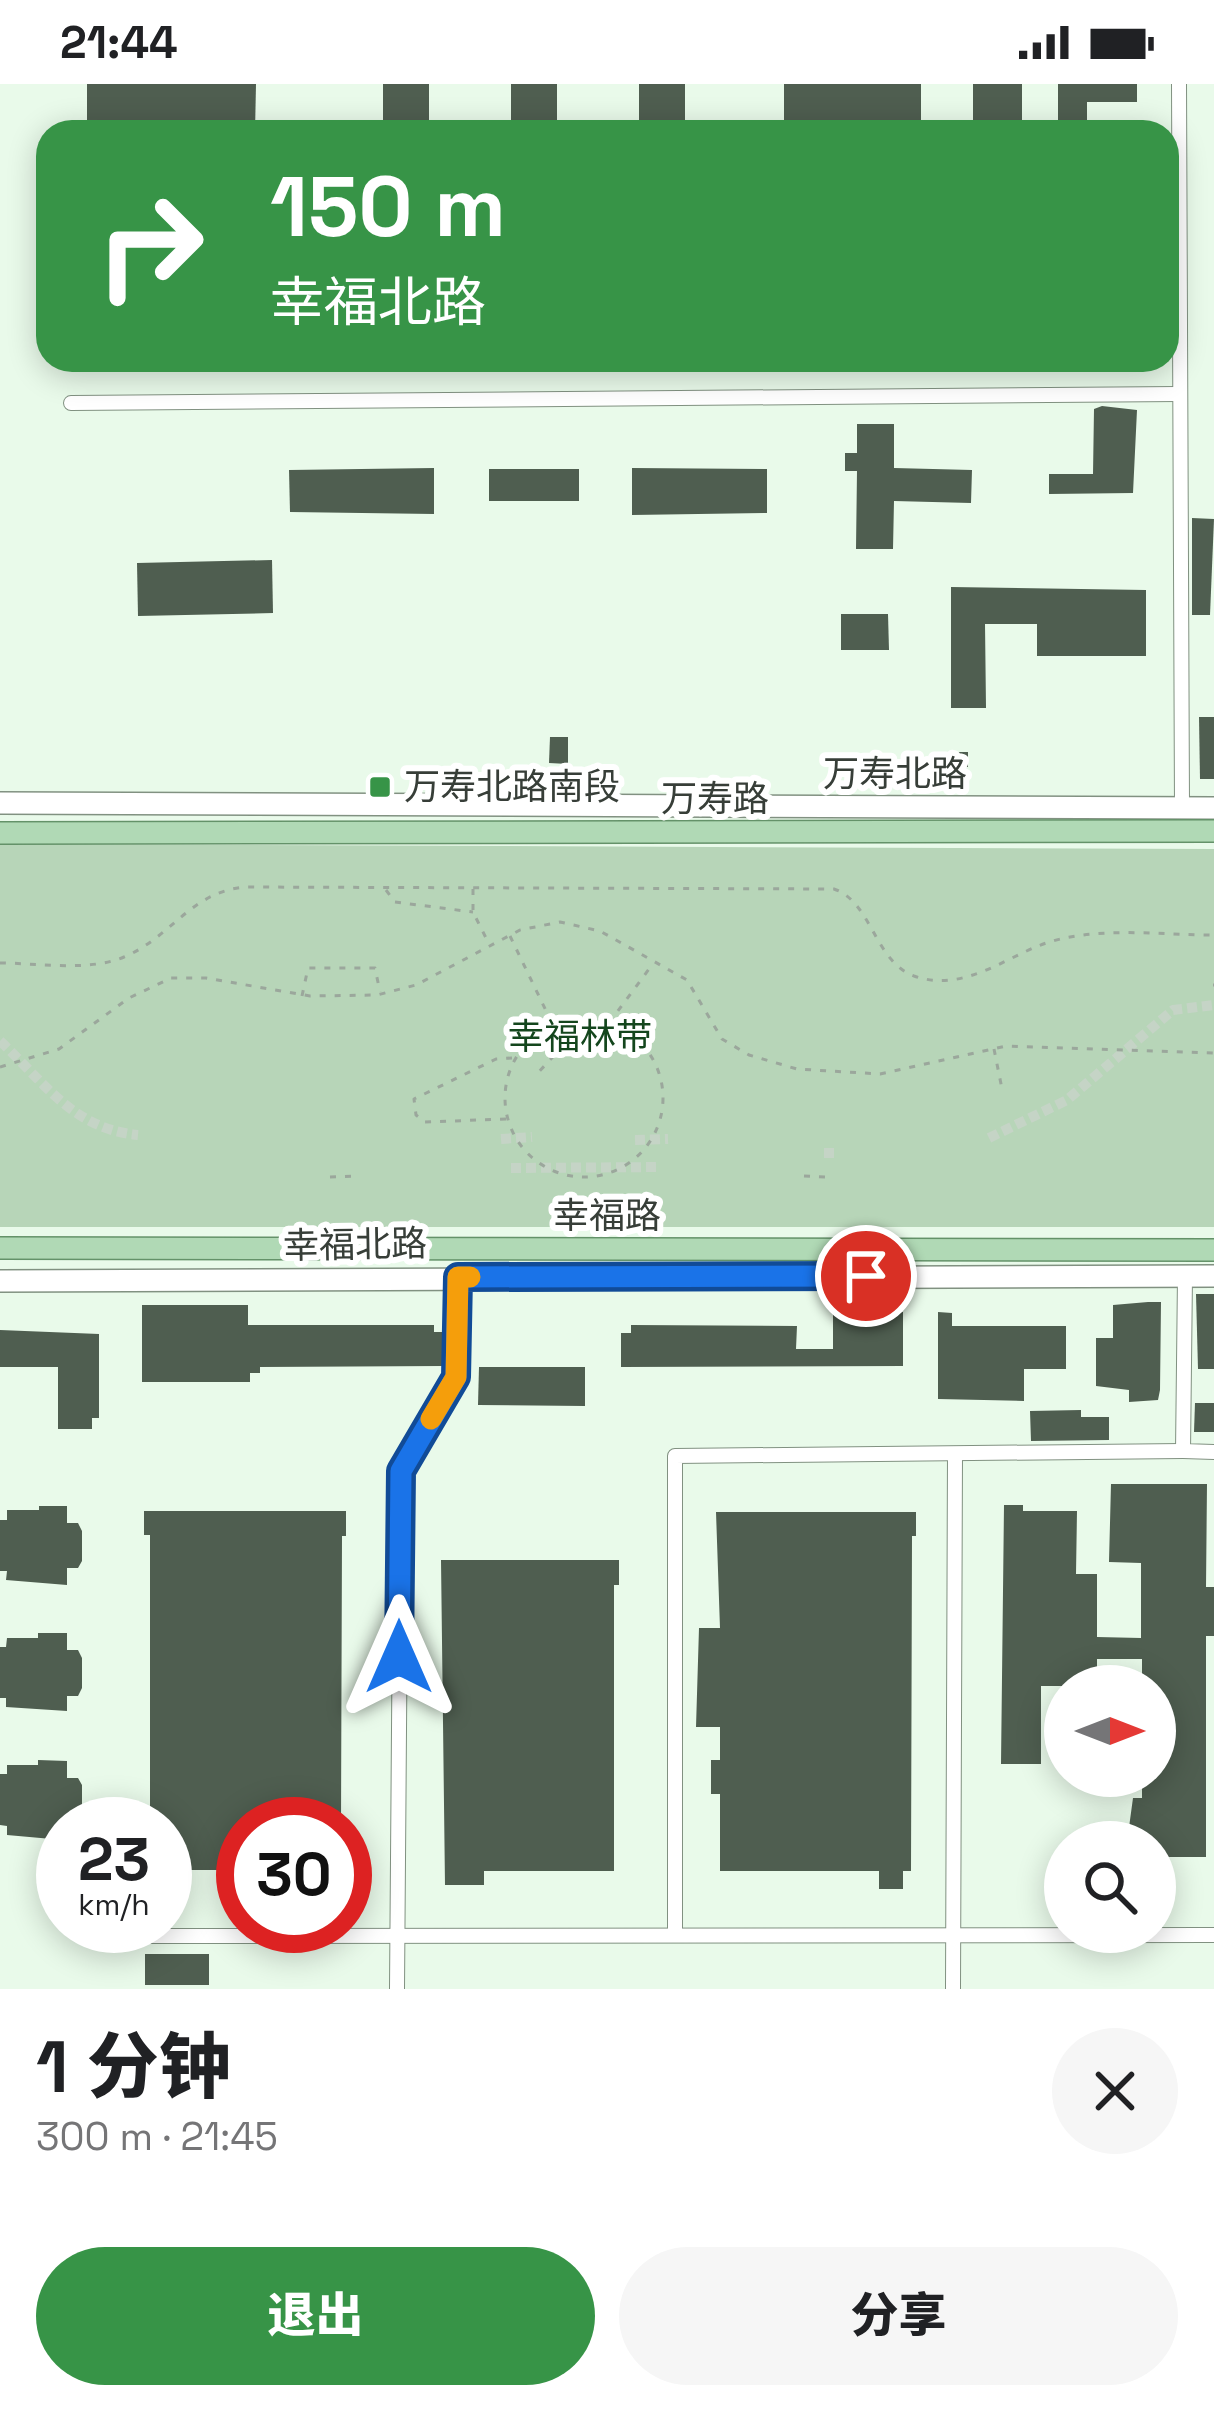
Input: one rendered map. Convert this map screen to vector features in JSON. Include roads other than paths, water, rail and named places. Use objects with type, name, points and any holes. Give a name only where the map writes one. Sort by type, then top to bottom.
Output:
[{"type":"main road","name":"万寿北路","points":[[0,802],[1214,808]]},
{"type":"main road","name":"万寿路","points":[[0,833],[1214,831]]},
{"type":"main road","name":"幸福路","points":[[0,1248],[1214,1250]]},
{"type":"main road","name":"幸福北路","points":[[0,1281],[1214,1276]]},
{"type":"street","points":[[1179,84],[1181,808]]},
{"type":"street","points":[[70,403],[1180,394]]},
{"type":"street","points":[[1183,1451],[1185,1276]]},
{"type":"street","points":[[397,1989],[401,1471],[456,1377],[458,1277]]},
{"type":"street","points":[[675,1935],[675,1456],[1214,1452]]},
{"type":"street","points":[[952,1989],[955,1454]]},
{"type":"street","points":[[192,1936],[1214,1935]]},
{"type":"tunnel","points":[[989,1138],[1067,1100],[1173,1010],[1214,1005]]},
{"type":"tunnel","points":[[0,1041],[77,1113],[95,1124],[138,1135]]},
{"type":"tunnel","points":[[501,1139],[532,1137]]},
{"type":"tunnel","points":[[635,1140],[668,1139]]},
{"type":"tunnel","points":[[824,1153],[834,1153]]},
{"type":"tunnel","points":[[511,1168],[660,1167]]},
{"type":"place","name":"万寿北路南段","points":[[380,787]]},
{"type":"park label","name":"幸福林带","points":[[580,1037]]}]
